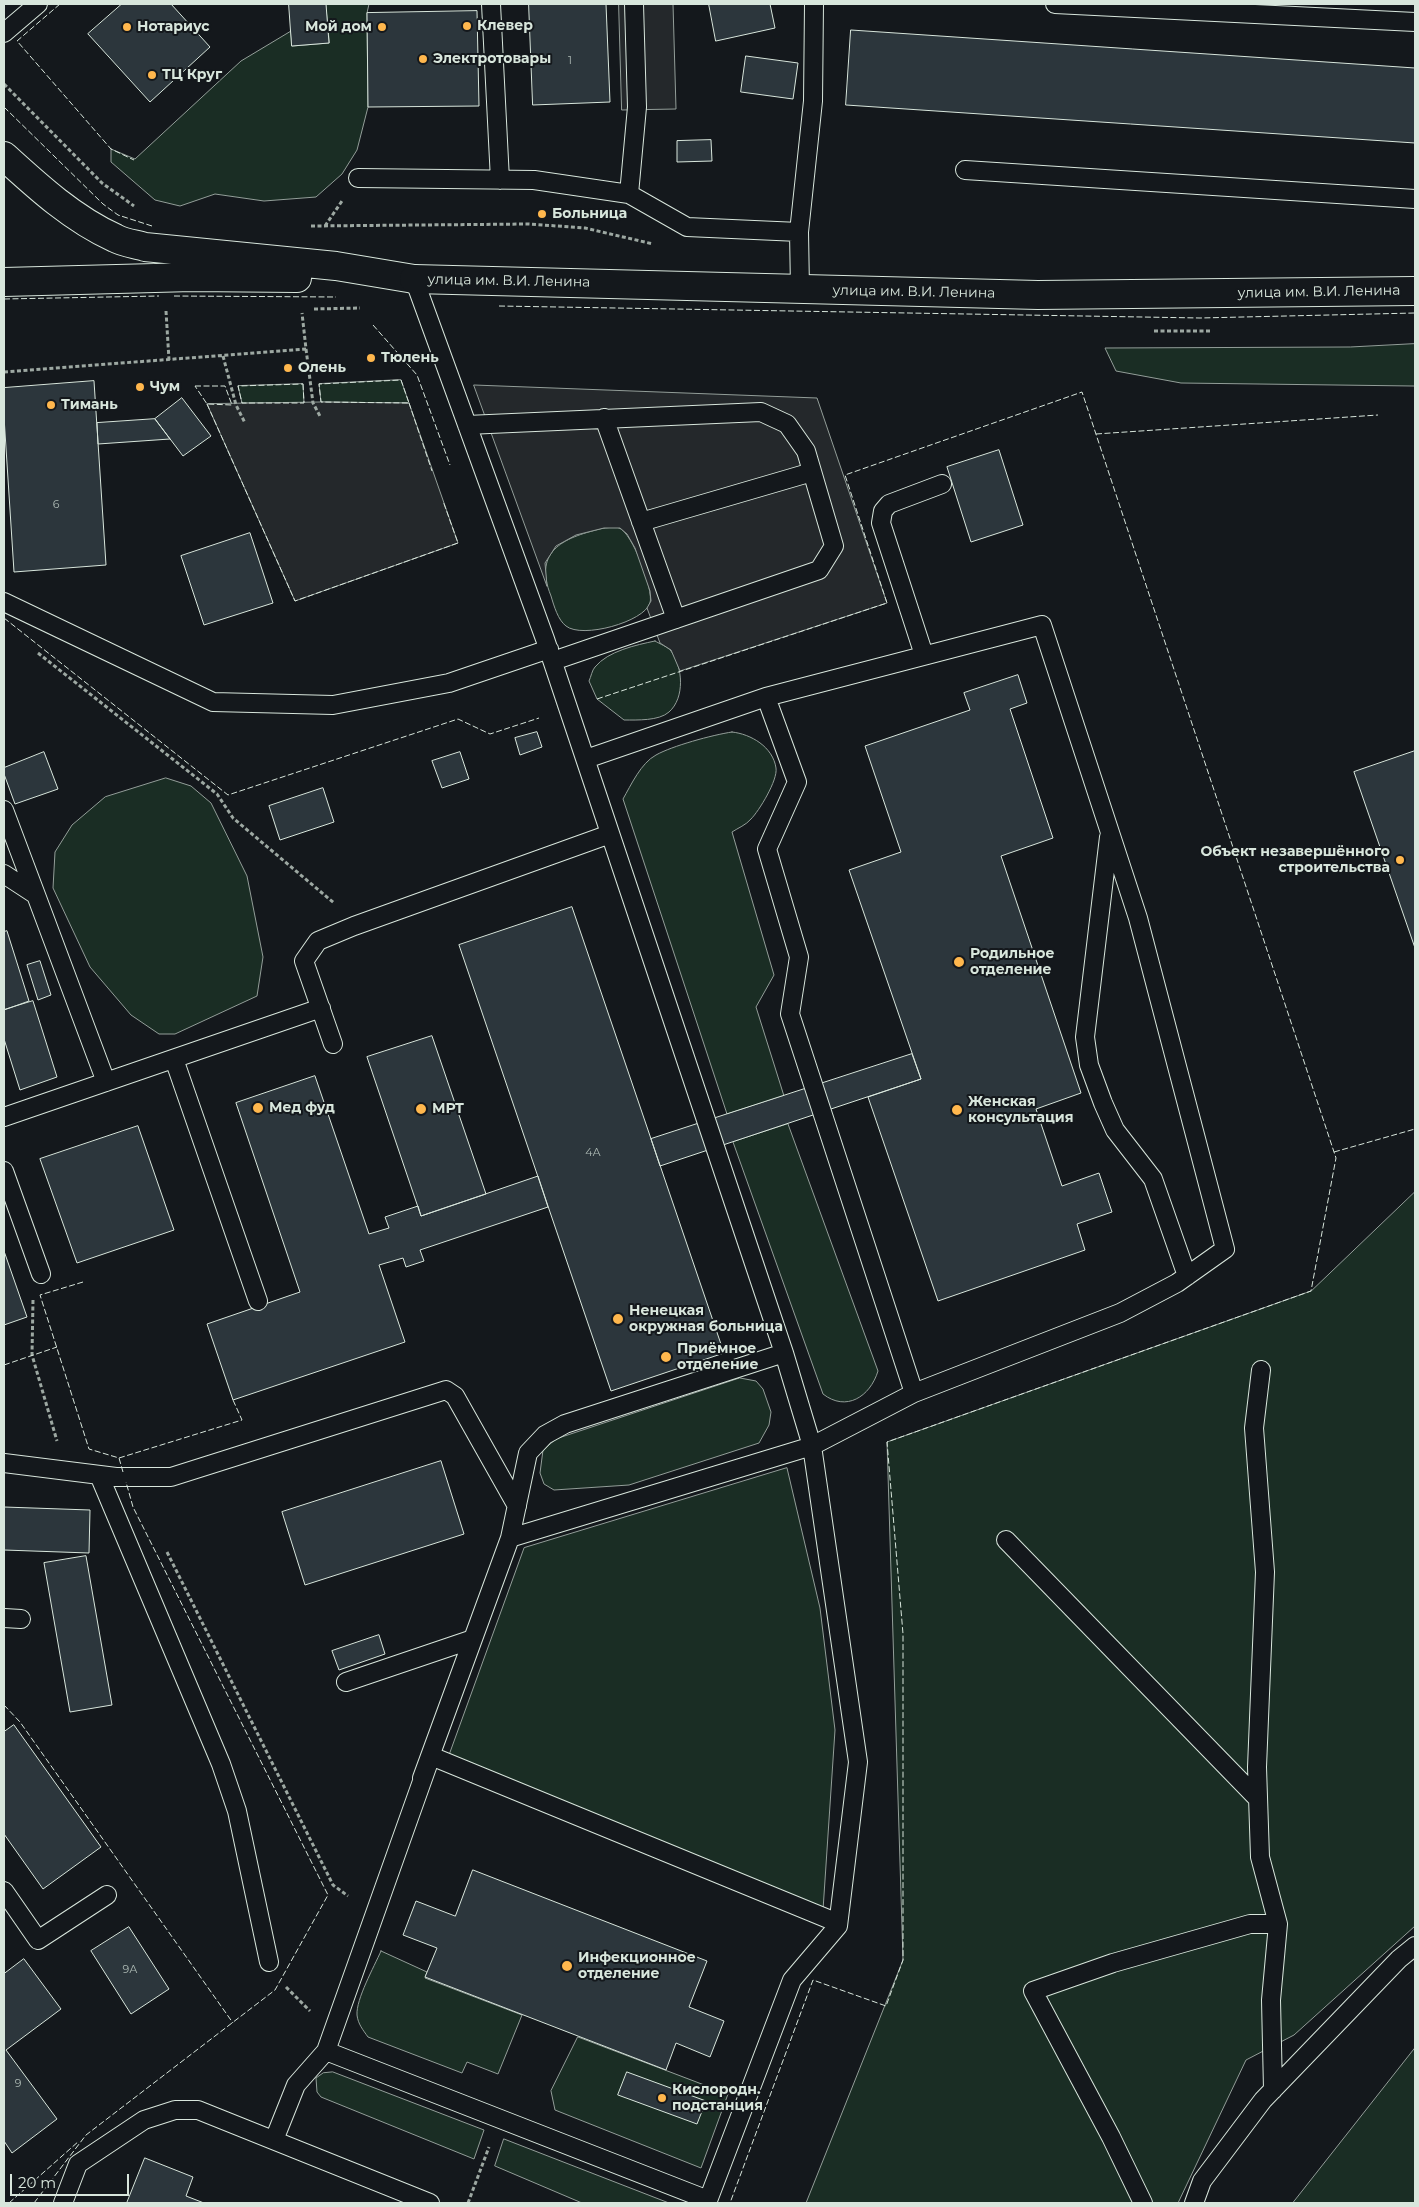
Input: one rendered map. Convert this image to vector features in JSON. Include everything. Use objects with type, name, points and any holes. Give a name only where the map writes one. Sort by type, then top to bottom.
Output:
[{"type":"main road","points":[[4,156],[44,192],[75,216],[116,239],[145,247],[336,266],[414,279]]},
{"type":"main road","points":[[4,282],[179,278],[414,279]]},
{"type":"main road","name":"улица им. В.И. Ленина","points":[[414,279],[1038,295],[1415,290]]},
{"type":"lane","points":[[4,33],[38,4]]},
{"type":"lane","points":[[491,4],[500,180]]},
{"type":"lane","points":[[629,194],[637,107],[634,4]]},
{"type":"lane","points":[[800,289],[799,232],[813,101],[814,4]]},
{"type":"lane","points":[[1055,4],[1249,9],[1415,22]]},
{"type":"lane","points":[[966,170],[1415,199]]},
{"type":"lane","points":[[358,178],[534,180],[629,194],[687,227],[799,232]]},
{"type":"lane","points":[[326,2051],[708,2202],[792,1980],[838,1926],[858,1762],[812,1446],[784,1353],[551,655],[414,279]]},
{"type":"lane","points":[[4,602],[213,702],[333,706],[449,683],[676,619],[819,570],[834,546],[806,451],[787,424],[761,412],[467,425]]},
{"type":"lane","points":[[604,418],[676,619]]},
{"type":"lane","points":[[641,522],[812,472]]},
{"type":"lane","points":[[924,655],[881,523],[883,511],[889,504],[942,484]]},
{"type":"lane","points":[[510,1538],[812,1446],[914,1393],[1120,1313],[1187,1276],[1225,1249],[1138,918],[1042,625],[766,697],[586,759]]},
{"type":"lane","points":[[766,697],[797,782],[767,849],[799,957],[790,1014],[914,1393]]},
{"type":"lane","points":[[4,810],[106,1082]]},
{"type":"lane","points":[[1110,831],[1085,1037],[1089,1064],[1115,1130],[1153,1179],[1187,1276]]},
{"type":"lane","points":[[333,1044],[304,961],[318,942],[360,924],[610,834]]},
{"type":"lane","points":[[4,874],[36,895]]},
{"type":"lane","points":[[4,1117],[321,1008]]},
{"type":"lane","points":[[174,1059],[258,1300]]},
{"type":"lane","points":[[4,1171],[41,1274]]},
{"type":"lane","points":[[274,2140],[296,2085],[326,2051],[422,1778],[510,1538],[528,1453],[545,1435],[565,1424],[784,1353]]},
{"type":"lane","points":[[1261,1370],[1254,1428],[1265,1572],[1257,1768],[1260,1857],[1278,1924],[1271,2000],[1273,2090]]},
{"type":"lane","points":[[4,1463],[99,1475],[171,1476],[446,1390],[455,1396],[517,1506]]},
{"type":"lane","points":[[99,1475],[224,1773],[237,1810],[269,1962]]},
{"type":"lane","points":[[1006,1540],[1258,1800]]},
{"type":"lane","points":[[346,1682],[473,1639]]},
{"type":"lane","points":[[422,1778],[431,1756],[838,1923]]},
{"type":"lane","points":[[4,1891],[38,1940],[108,1895]]},
{"type":"lane","points":[[1143,2203],[1111,2137],[1033,1991],[1113,1963],[1250,1924],[1278,1924]]},
{"type":"lane","points":[[1194,2203],[1202,2181],[1263,2100],[1399,1959],[1415,1946]]},
{"type":"lane","points":[[63,2203],[78,2164],[144,2120],[175,2110],[198,2110],[430,2203]]},
{"type":"path","points":[[301,309],[313,403],[321,418]]},
{"type":"path","points":[[166,314],[169,360]]},
{"type":"path","points":[[4,372],[306,349]]},
{"type":"path","points":[[223,356],[236,405],[245,423]]},
{"type":"path","points":[[34,651],[217,794],[233,818],[360,924]]},
{"type":"path","points":[[41,1274],[32,1304],[32,1355],[65,1470]]},
{"type":"path","points":[[165,1549],[333,1885],[374,1915]]},
{"type":"path","points":[[269,1962],[280,1981],[332,2033]]},
{"type":"path","points":[[468,2203],[500,2119]]},
{"type":"green space","points":[[326,4],[369,4],[367,13],[368,107],[357,150],[342,174],[316,197],[264,201],[215,194],[180,206],[155,200],[111,162],[111,149],[135,159],[241,61],[291,31],[292,46],[329,43]]},
{"type":"green space","points":[[1415,344],[1415,386],[1181,383],[1116,371],[1105,348],[1350,347]]},
{"type":"green space","points":[[401,380],[409,403],[321,402],[319,384]]},
{"type":"green space","points":[[303,384],[304,403],[242,403],[238,386]]},
{"type":"green space","points":[[604,528],[619,528],[630,540],[641,562],[649,586],[650,603],[645,610],[625,622],[598,629],[574,630],[563,623],[553,604],[546,580],[546,567],[549,556],[566,541]]},
{"type":"green space","points":[[655,641],[670,650],[678,665],[680,691],[678,699],[669,712],[660,717],[624,720],[597,699],[589,681],[592,672],[601,661],[615,653]]},
{"type":"green space","points":[[732,732],[739,733],[760,743],[771,754],[776,768],[774,780],[759,809],[749,821],[732,832],[774,975],[756,1007],[784,1096],[727,1114],[623,799],[641,769],[656,755],[693,741]]},
{"type":"green space","points":[[166,778],[191,786],[211,803],[247,876],[263,957],[257,996],[175,1034],[159,1034],[131,1015],[90,967],[53,888],[55,852],[72,825],[105,797]]},
{"type":"green space","points":[[788,1124],[878,1371],[869,1388],[863,1394],[856,1399],[848,1401],[840,1402],[823,1394],[733,1142]]},
{"type":"green space","points":[[1415,1192],[1415,1926],[1294,2035],[1246,2060],[1178,2203],[806,2203],[903,1960],[887,1442],[1311,1291]]},
{"type":"green space","points":[[740,1378],[756,1381],[763,1389],[771,1412],[769,1425],[759,1443],[629,1485],[554,1490],[544,1484],[540,1473],[543,1450],[556,1439]]},
{"type":"green space","points":[[787,1468],[820,1608],[835,1730],[823,1910],[449,1755],[524,1548]]},
{"type":"green space","points":[[381,1951],[427,1972],[425,1978],[522,2015],[498,2074],[467,2062],[462,2073],[368,2037],[358,2021],[357,2008],[362,1992]]},
{"type":"green space","points":[[578,2037],[728,2094],[701,2168],[555,2110],[551,2091]]},
{"type":"green space","points":[[1415,2048],[1415,2203],[1293,2203]]},
{"type":"green space","points":[[333,2072],[484,2130],[474,2159],[321,2097],[317,2092],[316,2078],[323,2073]]},
{"type":"green space","points":[[504,2139],[669,2203],[582,2203],[495,2166]]},
{"type":"shaded area","points":[[619,4],[673,4],[676,109],[622,110]]},
{"type":"shaded area","points":[[474,385],[817,398],[887,603],[680,671],[671,650],[660,643],[647,608],[651,601],[650,591],[635,548],[627,534],[620,528],[604,528],[576,535],[556,546],[545,563],[547,586]]},
{"type":"shaded area","points":[[409,403],[458,543],[295,601],[207,404]]},
{"type":"building","name":"ТЦ Круг","points":[[122,4],[171,4],[210,47],[150,102],[88,34]]},
{"type":"building","points":[[289,4],[326,4],[329,43],[292,46]]},
{"type":"building","points":[[529,4],[606,4],[610,102],[533,105]]},
{"type":"building","points":[[709,4],[770,4],[775,28],[716,41]]},
{"type":"building","name":"Электротовары","points":[[477,11],[479,106],[368,107],[367,13]]},
{"type":"building","points":[[851,30],[1415,68],[1415,143],[846,105]]},
{"type":"building","points":[[746,56],[798,63],[793,99],[741,92]]},
{"type":"building","points":[[711,140],[712,161],[677,162],[677,141]]},
{"type":"building","points":[[94,381],[106,565],[14,572],[4,417],[4,388]]},
{"type":"building","points":[[182,398],[211,436],[183,456],[155,419]]},
{"type":"building","points":[[155,419],[170,439],[98,444],[97,423]]},
{"type":"building","points":[[999,450],[1023,525],[971,542],[947,467]]},
{"type":"building","points":[[250,533],[273,603],[204,625],[181,556]]},
{"type":"building","name":"Родильное отделение","points":[[1018,675],[1027,703],[1010,709],[1053,838],[1001,856],[1081,1093],[1036,1109],[1062,1186],[1099,1173],[1112,1212],[1077,1224],[1085,1250],[938,1301],[868,1097],[921,1079],[849,870],[901,852],[865,746],[970,710],[964,693]]},
{"type":"building","points":[[537,732],[542,747],[520,755],[515,738]]},
{"type":"building","name":"Объект незавершённого строительства","points":[[1415,751],[1415,948],[1354,772]]},
{"type":"building","points":[[44,752],[58,789],[15,804],[4,774],[4,768]]},
{"type":"building","points":[[460,752],[469,779],[442,788],[432,761]]},
{"type":"building","points":[[323,788],[334,822],[280,840],[269,806]]},
{"type":"building","points":[[572,907],[724,1353],[611,1391],[459,945]]},
{"type":"building","points":[[7,931],[29,1001],[4,1010],[4,932]]},
{"type":"building","points":[[40,961],[51,995],[38,1000],[27,965]]},
{"type":"building","points":[[33,1001],[57,1077],[20,1090],[4,1039],[4,1010]]},
{"type":"building","points":[[432,1036],[486,1194],[421,1216],[367,1057]]},
{"type":"building","points":[[912,1054],[921,1079],[660,1166],[651,1139]]},
{"type":"building","points":[[315,1076],[369,1234],[389,1228],[385,1217],[418,1206],[421,1216],[538,1176],[548,1207],[420,1250],[424,1261],[406,1267],[403,1258],[379,1265],[405,1342],[233,1400],[207,1324],[300,1292],[236,1103]]},
{"type":"building","points":[[138,1126],[174,1230],[77,1263],[40,1159]]},
{"type":"building","points":[[4,1251],[27,1317],[4,1325]]},
{"type":"building","points":[[441,1461],[464,1534],[305,1585],[282,1512]]},
{"type":"building","points":[[4,1507],[90,1510],[89,1553],[4,1550]]},
{"type":"building","points":[[86,1556],[112,1705],[70,1712],[44,1563]]},
{"type":"building","points":[[379,1635],[385,1654],[339,1670],[332,1651]]},
{"type":"building","points":[[14,1725],[101,1847],[43,1889],[4,1834],[4,1732]]},
{"type":"building","name":"Инфекционное отделение","points":[[473,1870],[707,1961],[689,2007],[724,2021],[710,2057],[676,2043],[666,2070],[425,1977],[437,1948],[403,1935],[416,1901],[455,1916]]},
{"type":"building","points":[[129,1927],[169,1989],[131,2014],[91,1951]]},
{"type":"building","points":[[24,1959],[61,2009],[6,2050],[57,2119],[12,2153],[4,2141],[4,1974]]},
{"type":"building","name":"Кислородн. подстанция","points":[[627,2072],[706,2101],[697,2124],[618,2095]]},
{"type":"building","points":[[145,2158],[193,2177],[186,2196],[204,2203],[127,2203]]},
{"type":"fence","points":[[60,4],[17,41],[111,149],[134,160]]},
{"type":"fence","points":[[4,107],[103,204],[118,215],[152,226]]},
{"type":"fence","points":[[4,299],[159,296]]},
{"type":"fence","points":[[174,296],[336,297]]},
{"type":"fence","points":[[499,306],[1200,318],[1415,313]]},
{"type":"fence","points":[[373,325],[417,375],[450,465]]},
{"type":"fence","points":[[401,380],[409,403],[321,402],[319,384],[401,380]]},
{"type":"fence","points":[[303,384],[304,403],[242,403],[238,386],[303,384]]},
{"type":"fence","points":[[195,386],[225,386],[232,405],[207,404],[195,386]]},
{"type":"fence","points":[[597,699],[887,603],[845,475],[1082,392],[1336,1158],[1311,1291],[887,1442],[903,1634],[903,1960],[886,2006],[813,1980],[730,2203]]},
{"type":"fence","points":[[409,403],[432,471]]},
{"type":"fence","points":[[207,404],[295,601],[458,543],[443,501]]},
{"type":"fence","points":[[1096,434],[1378,415]]},
{"type":"fence","points":[[4,618],[228,795],[458,719],[490,734],[539,718]]},
{"type":"fence","points":[[1334,1152],[1415,1129]]},
{"type":"fence","points":[[83,1282],[40,1295],[89,1449],[119,1458],[123,1472]]},
{"type":"fence","points":[[4,1365],[57,1347]]},
{"type":"fence","points":[[119,1458],[242,1420],[233,1400]]},
{"type":"fence","points":[[34,2203],[86,2135],[275,1990],[328,1895],[133,1507],[126,1482]]},
{"type":"fence","points":[[4,1705],[20,1722],[233,2023]]},
{"type":"fence","points":[[9,2203],[79,2141]]},
{"type":"place","name":"Клевер","points":[[467,26]]},
{"type":"place","name":"Нотариус","points":[[127,27]]},
{"type":"place","name":"Мой дом","points":[[382,27]]},
{"type":"place","name":"Электротовары","points":[[423,59]]},
{"type":"place","name":"ТЦ Круг","points":[[152,75]]},
{"type":"place","name":"Больница","points":[[542,214]]},
{"type":"place","name":"Тюлень","points":[[371,358]]},
{"type":"place","name":"Олень","points":[[288,368]]},
{"type":"place","name":"Чум","points":[[140,387]]},
{"type":"place","name":"Тимань","points":[[51,405]]},
{"type":"place","name":"Объект незавершённого строительства","points":[[1400,860]]},
{"type":"place","name":"Родильное отделение","points":[[959,962]]},
{"type":"place","name":"Мед фуд","points":[[258,1108]]},
{"type":"place","name":"МРТ","points":[[421,1109]]},
{"type":"place","name":"Женская консультация","points":[[957,1110]]},
{"type":"place","name":"Ненецкая окружная больница","points":[[618,1319]]},
{"type":"place","name":"Приёмное отделение","points":[[666,1357]]},
{"type":"place","name":"Инфекционное отделение","points":[[567,1966]]},
{"type":"place","name":"Кислородн. подстанция","points":[[662,2098]]}]
